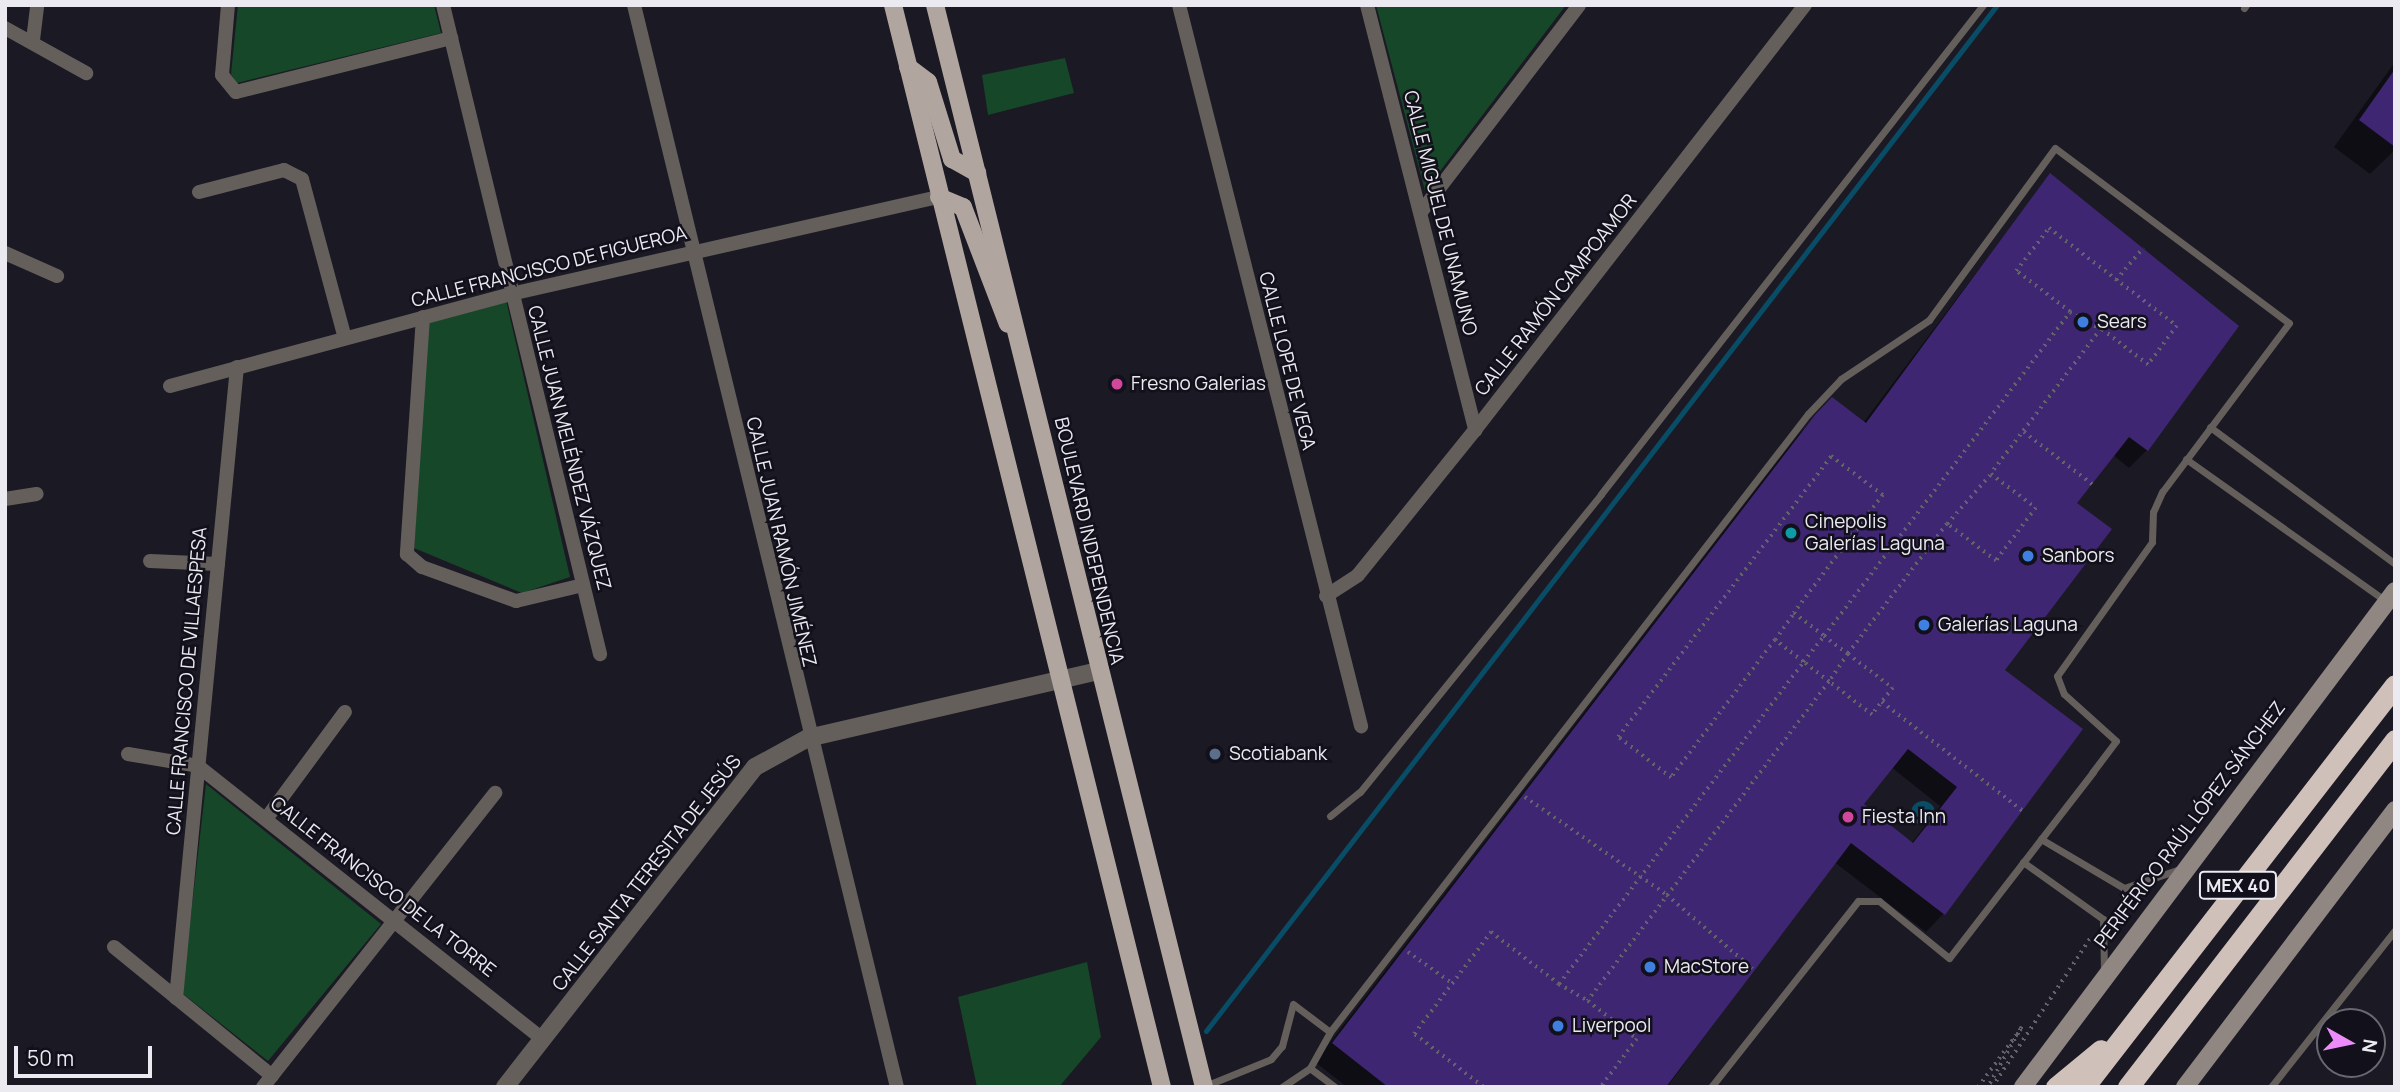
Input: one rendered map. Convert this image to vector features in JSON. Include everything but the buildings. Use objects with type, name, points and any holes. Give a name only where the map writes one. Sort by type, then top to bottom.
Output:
[{"type":"highway","name":"MEX 40","points":[[2084,1087],[2395,685]]},
{"type":"highway","name":"MEX 40","points":[[2128,1087],[2395,740]]},
{"type":"highway","points":[[2148,1087],[2174,1026]]},
{"type":"highway","points":[[2056,1087],[2127,1028]]},
{"type":"main road","points":[[893,5],[1058,680],[1162,1087]]},
{"type":"main road","name":"BOULEVARD INDEPENDENCIA","points":[[935,5],[1022,348],[1098,671],[1204,1087]]},
{"type":"main road","points":[[908,67],[928,82],[952,159],[978,173]]},
{"type":"main road","points":[[939,197],[963,207],[1022,348]]},
{"type":"main road","name":"PERIFÉRICO RAÚL LÓPEZ SÁNCHEZ","points":[[2022,1087],[2391,596]]},
{"type":"main road","points":[[2185,1087],[2395,810]]},
{"type":"main road","points":[[1128,956],[1171,1087]]},
{"type":"main road","points":[[1191,1087],[1195,1054]]},
{"type":"street","points":[[33,40],[37,5]]},
{"type":"street","points":[[228,5],[222,75],[236,92],[451,38]]},
{"type":"street","name":"CALLE JUAN MELÉNDEZ VÁZQUEZ","points":[[443,5],[600,654]]},
{"type":"street","name":"CALLE JUAN RAMÓN JIMÉNEZ","points":[[634,5],[808,738],[897,1087]]},
{"type":"street","name":"CALLE LOPE DE VEGA","points":[[1179,5],[1326,596],[1361,726]]},
{"type":"street","name":"CALLE MIGUEL DE UNAMUNO","points":[[1367,5],[1475,430]]},
{"type":"street","points":[[1421,212],[1579,5]]},
{"type":"street","name":"CALLE RAMÓN CAMPOAMOR","points":[[1326,596],[1358,575],[1475,430],[1805,5]]},
{"type":"street","points":[[5,28],[33,40],[86,73]]},
{"type":"street","points":[[199,192],[284,170],[302,178],[345,338]]},
{"type":"street","name":"CALLE FRANCISCO DE FIGUEROA","points":[[170,386],[511,294],[939,197]]},
{"type":"street","points":[[5,253],[57,276]]},
{"type":"street","points":[[423,317],[407,554],[422,567],[516,601],[583,585]]},
{"type":"street","name":"CALLE FRANCISCO DE VILLAESPESA","points":[[176,998],[237,367]]},
{"type":"street","points":[[5,499],[37,494]]},
{"type":"street","points":[[150,561],[218,564]]},
{"type":"street","name":"CALLE SANTA TERESITA DE JESÚS","points":[[505,1087],[755,768],[808,738],[1098,671]]},
{"type":"street","points":[[266,819],[345,712]]},
{"type":"street","points":[[128,754],[198,766]]},
{"type":"street","name":"CALLE FRANCISCO DE LA TORRE","points":[[198,766],[543,1039]]},
{"type":"street","points":[[114,947],[176,998],[267,1082],[495,793]]},
{"type":"lane","points":[[1331,816],[1360,792],[1592,504],[1983,5]]},
{"type":"lane","points":[[1282,1087],[1310,1068],[1330,1032],[1808,414],[1841,379],[1929,320],[2055,148],[2289,323],[2186,459],[2153,512],[2152,542],[2057,676],[2064,694],[2116,741],[1949,958],[1879,901],[1858,901],[1711,1087]]},
{"type":"lane","points":[[2210,427],[2395,564]]},
{"type":"lane","points":[[2186,459],[2391,596]]},
{"type":"lane","points":[[2041,839],[2124,888],[2150,884],[2192,860]]},
{"type":"lane","points":[[2023,862],[2104,919],[2108,952],[2101,979]]},
{"type":"lane","points":[[2270,1087],[2395,930]]},
{"type":"lane","points":[[1204,1087],[1271,1059],[1282,1046],[1293,1004],[1330,1032]]},
{"type":"lane","points":[[1310,1068],[1335,1087]]},
{"type":"path","points":[[2049,228],[2116,279],[2177,326],[2148,365],[2016,271],[2049,228]]},
{"type":"path","points":[[2116,279],[2143,248]]},
{"type":"path","points":[[1559,984],[2070,312]]},
{"type":"path","points":[[1588,1001],[1947,524],[1991,474],[2101,329]]},
{"type":"path","points":[[2023,432],[2092,484]]},
{"type":"path","points":[[1831,456],[1883,495],[1794,613],[1671,778],[1618,737],[1831,456]]},
{"type":"path","points":[[1947,524],[1996,561],[2036,508],[1991,474]]},
{"type":"path","points":[[1775,640],[1872,715],[1893,688],[1794,613]]},
{"type":"path","points":[[1882,702],[2024,811]]},
{"type":"path","points":[[1524,796],[1667,895],[1753,970]]},
{"type":"path","points":[[1990,1087],[2104,919]]},
{"type":"path","points":[[1483,1087],[1414,1034],[1491,932],[1637,1039],[1601,1087]]},
{"type":"path","points":[[1405,949],[1452,984]]},
{"type":"path","points":[[1978,1087],[2022,1027],[1990,1087]]},
{"type":"green space","points":[[238,5],[434,5],[441,33],[237,83],[231,74]]},
{"type":"green space","points":[[1376,5],[1566,5],[1425,191]]},
{"type":"green space","points":[[1065,58],[1074,93],[988,115],[982,75]]},
{"type":"green space","points":[[506,300],[570,577],[522,593],[414,548],[428,321]]},
{"type":"green space","points":[[206,784],[381,924],[268,1061],[182,993]]},
{"type":"green space","points":[[1087,962],[1101,1037],[1059,1087],[977,1087],[958,997]]},
{"type":"water","points":[[1923,801],[1932,804],[1935,813],[1932,822],[1923,825],[1914,822],[1911,813],[1914,804]]},
{"type":"waterway","points":[[1206,1031],[1997,5]]},
{"type":"place","name":"Sears","points":[[2083,322]]},
{"type":"place","name":"Fresno Galerias","points":[[1117,384]]},
{"type":"place","name":"Cinepolis Galerías Laguna","points":[[1791,533]]},
{"type":"place","name":"Sanbors","points":[[2028,556]]},
{"type":"place","name":"Galerías Laguna","points":[[1924,625]]},
{"type":"place","name":"Scotiabank","points":[[1215,754]]},
{"type":"place","name":"Fiesta Inn","points":[[1848,817]]},
{"type":"place","name":"MacStore","points":[[1650,967]]},
{"type":"place","name":"Liverpool","points":[[1558,1026]]}]
